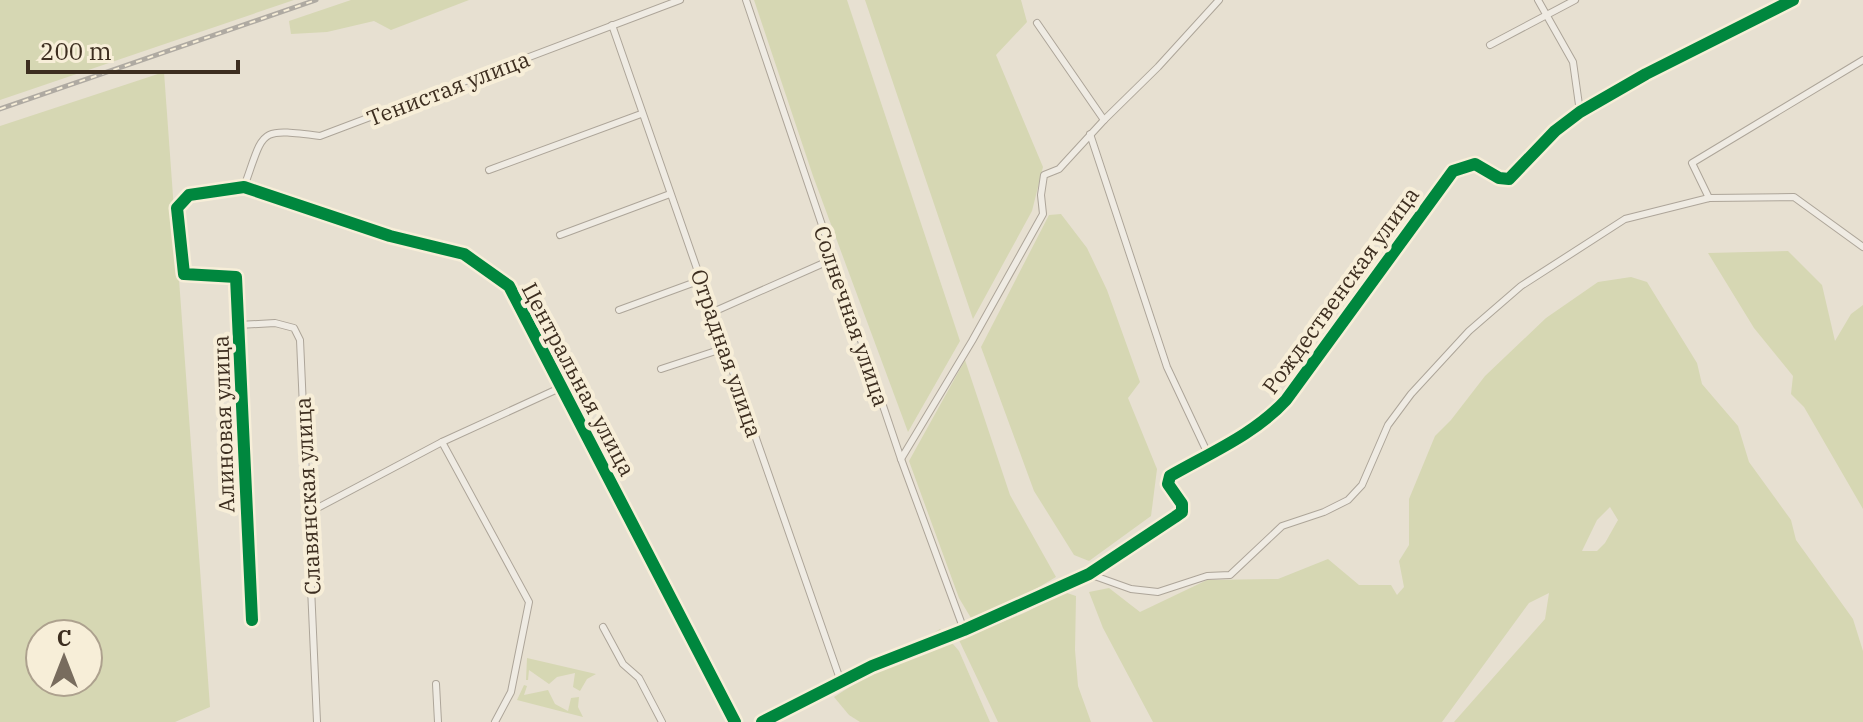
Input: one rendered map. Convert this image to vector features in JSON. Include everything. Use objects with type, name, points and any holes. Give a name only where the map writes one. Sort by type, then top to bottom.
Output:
[{"type":"street","name":"Тенистая улица","points":[[244,187],[260,142],[269,133],[279,130],[320,136],[680,0]]},
{"type":"street","name":"Солнечная улица","points":[[746,0],[901,459],[964,630]]},
{"type":"street","points":[[901,459],[1043,214],[1041,195],[1044,175],[1059,169],[1219,0]]},
{"type":"street","points":[[1538,0],[1573,62],[1580,112],[1646,74],[1793,0]]},
{"type":"street","points":[[1490,45],[1575,0]]},
{"type":"street","points":[[1037,23],[1104,120]]},
{"type":"street","name":"Отрадная улица","points":[[612,25],[841,682]]},
{"type":"street","points":[[1709,198],[1692,163],[1863,60]]},
{"type":"street","name":"Рождественская улица","points":[[1089,574],[1182,512],[1182,504],[1168,484],[1170,476],[1254,428],[1286,400],[1453,171],[1475,164],[1499,178],[1509,179],[1555,131],[1580,112]]},
{"type":"street","points":[[489,170],[641,114]]},
{"type":"street","points":[[1090,134],[1167,367],[1208,454]]},
{"type":"street","name":"Центральная улица","points":[[184,274],[177,208],[189,195],[244,187],[390,236],[464,254],[509,286],[735,722]]},
{"type":"street","points":[[560,235],[670,194]]},
{"type":"street","points":[[762,722],[872,666],[964,630],[1089,574],[1131,589],[1158,592],[1207,576],[1233,572],[1282,526],[1348,500],[1362,485],[1388,425],[1411,394],[1469,331],[1521,286],[1625,219],[1709,198],[1794,197],[1863,247]]},
{"type":"street","points":[[713,312],[833,259]]},
{"type":"street","name":"Алиновая улица","points":[[184,274],[236,277],[252,620]]},
{"type":"street","points":[[619,310],[701,280]]},
{"type":"street","name":"Славянская улица","points":[[239,325],[275,323],[294,328],[300,340],[317,722]]},
{"type":"street","points":[[661,369],[725,348]]},
{"type":"street","points":[[308,513],[442,442],[562,387]]},
{"type":"street","points":[[442,442],[529,602],[511,692],[495,722]]},
{"type":"street","points":[[603,627],[623,664],[639,678],[662,722]]},
{"type":"street","points":[[436,684],[438,722]]},
{"type":"green space","points":[[0,0],[294,0],[0,100]]},
{"type":"green space","points":[[351,0],[469,0],[391,30],[374,21],[327,32],[291,34],[289,21]]},
{"type":"green space","points":[[754,0],[847,0],[960,341],[908,432],[813,176]]},
{"type":"green space","points":[[865,0],[1021,0],[1027,22],[996,55],[1043,167],[1032,211],[973,319]]},
{"type":"green space","points":[[164,72],[210,707],[175,722],[0,722],[0,126]]},
{"type":"green space","points":[[1061,214],[1087,248],[1107,290],[1140,382],[1128,398],[1157,469],[1151,516],[1089,561],[1074,555],[1034,491],[981,347],[1049,215]]},
{"type":"green space","points":[[1788,251],[1822,285],[1835,341],[1851,314],[1863,305],[1863,509],[1804,407],[1791,394],[1793,376],[1754,328],[1708,253]]},
{"type":"green space","points":[[1631,277],[1647,282],[1697,363],[1702,384],[1738,426],[1749,462],[1791,520],[1796,540],[1853,619],[1863,651],[1863,722],[1454,722],[1545,619],[1549,593],[1529,603],[1442,722],[1153,722],[1103,628],[1089,592],[1109,588],[1140,612],[1207,580],[1278,579],[1328,559],[1359,585],[1391,585],[1397,595],[1404,587],[1399,561],[1409,545],[1409,499],[1435,436],[1485,376],[1546,318],[1598,282]],"holes":[[[1610,507],[1618,520],[1597,551],[1582,551],[1597,520]]]},
{"type":"green space","points":[[965,360],[1010,495],[1056,577],[1029,593],[971,618],[959,598],[909,461]]},
{"type":"green space","points":[[1064,592],[1076,596],[1078,686],[1091,722],[998,722],[959,640],[1029,611]]},
{"type":"green space","points":[[940,629],[959,651],[990,722],[860,722],[849,715],[834,697]]},
{"type":"green space","points":[[527,658],[596,674],[587,679],[580,691],[573,687],[575,673],[557,677],[549,684],[529,670],[526,680]]},
{"type":"green space","points":[[524,685],[527,686],[524,695],[548,690],[555,704],[568,711],[571,698],[579,697],[578,707],[583,717],[517,700]]},
{"type":"railway","points":[[0,109],[316,0]]},
{"type":"cycle path","points":[[762,722],[872,666],[964,630],[1089,574],[1175,517],[1182,512],[1182,504],[1168,484],[1170,476],[1246,433],[1286,400],[1453,171],[1475,164],[1499,178],[1509,179],[1555,131],[1580,112],[1646,74],[1793,0]]},
{"type":"cycle path","points":[[252,620],[236,277],[184,274],[177,208],[189,195],[244,187],[390,236],[464,254],[509,286],[735,722]]}]
